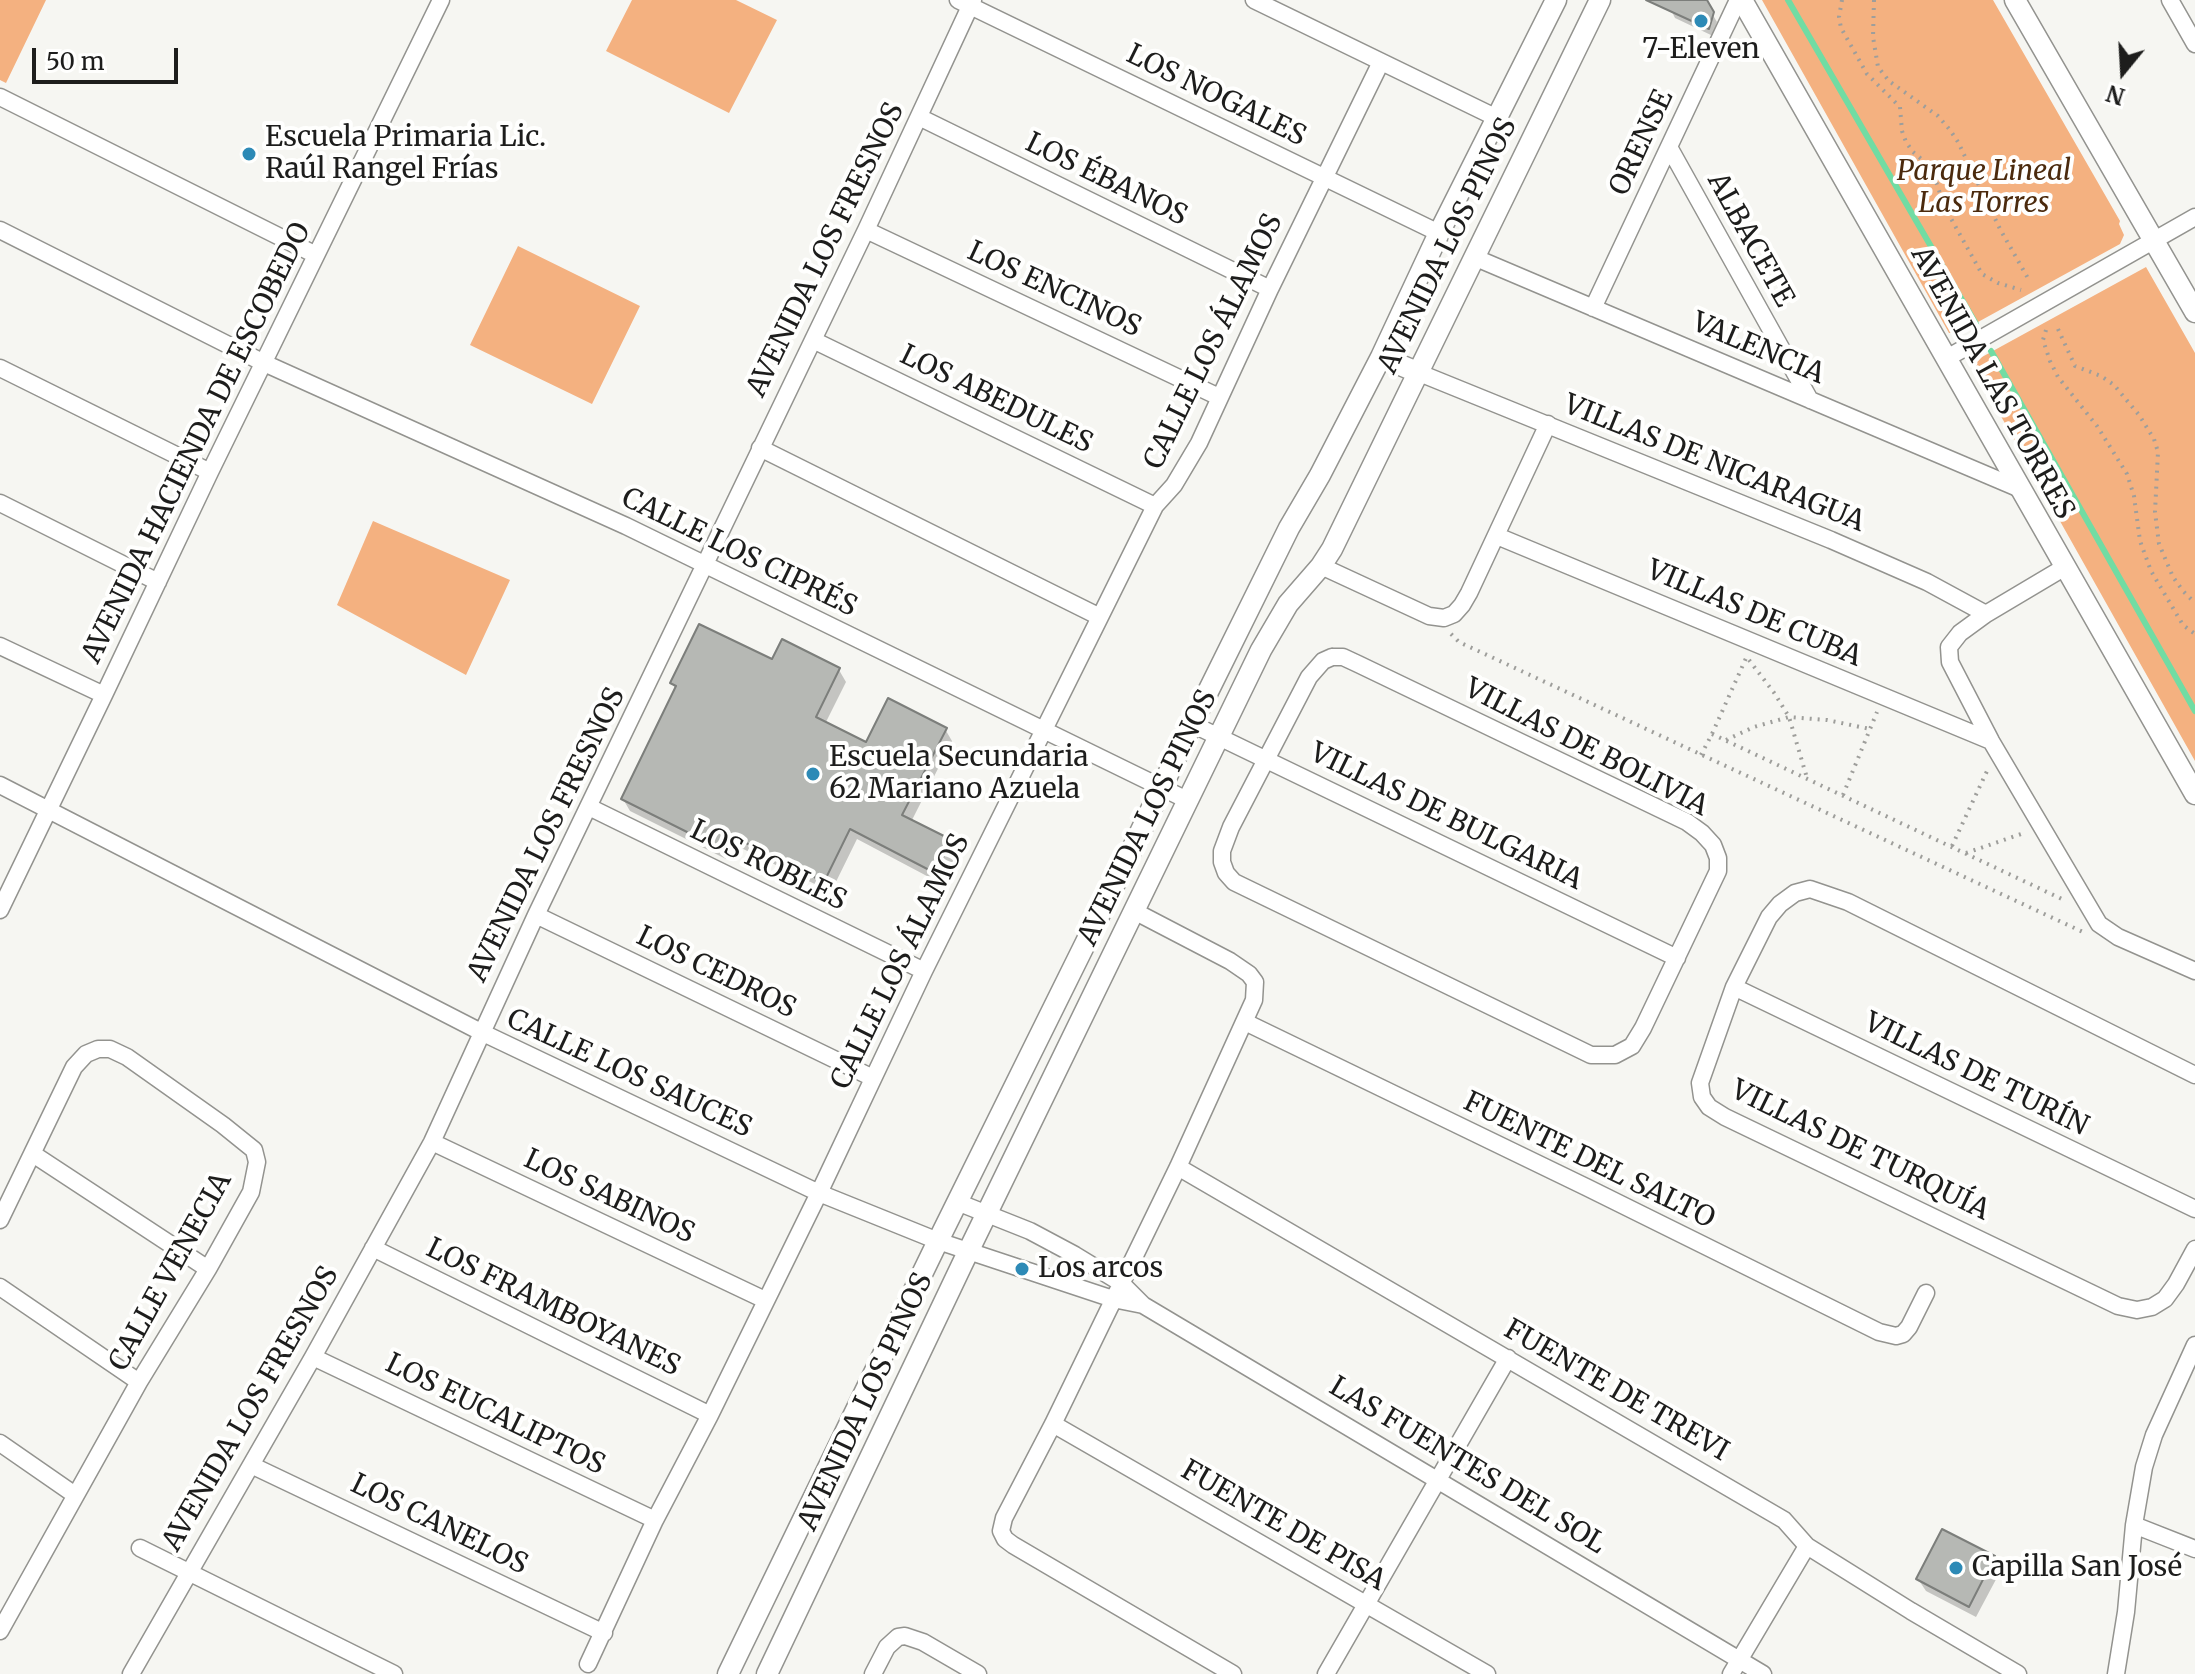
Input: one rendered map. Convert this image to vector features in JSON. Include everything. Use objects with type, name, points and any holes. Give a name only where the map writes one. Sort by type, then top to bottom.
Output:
[{"type":"street","name":"AVENIDA HACIENDA DE ESCOBEDO","points":[[0,910],[441,0]]},
{"type":"street","points":[[1254,0],[1497,118]]},
{"type":"street","name":"AVENIDA LOS PINOS","points":[[728,1674],[1192,724],[1289,528],[1381,357],[1439,233],[1556,0]]},
{"type":"street","name":"AVENIDA LOS PINOS","points":[[767,1674],[1261,650],[1288,604],[1332,549],[1600,0]]},
{"type":"street","name":"ORENSE","points":[[1593,308],[1740,0]]},
{"type":"street","name":"AVENIDA LAS TORRES","points":[[1740,0],[2195,794]]},
{"type":"street","points":[[2015,0],[2195,312]]},
{"type":"street","points":[[2170,0],[2195,44]]},
{"type":"street","name":"AVENIDA LOS FRESNOS","points":[[131,1674],[432,1142],[536,915],[866,230],[919,117],[967,2]]},
{"type":"street","name":"LOS NOGALES","points":[[967,2],[1439,233]]},
{"type":"street","name":"CALLE LOS ÁLAMOS","points":[[588,1664],[655,1520],[710,1415],[1043,730],[1155,506],[1182,472],[1199,443],[1381,62]]},
{"type":"street","points":[[0,97],[316,255]]},
{"type":"street","name":"LOS ÉBANOS","points":[[919,117],[1270,289]]},
{"type":"street","name":"ALBACETE","points":[[1669,147],[1810,400]]},
{"type":"street","points":[[1947,358],[2195,217]]},
{"type":"street","name":"CALLE LOS CIPRÉS","points":[[0,230],[264,363],[626,526],[1187,800]]},
{"type":"street","name":"LOS ENCINOS","points":[[866,230],[1219,397]]},
{"type":"street","name":"VALENCIA","points":[[1476,258],[2020,489]]},
{"type":"street","name":"LOS ABEDULES","points":[[813,340],[1155,506]]},
{"type":"street","points":[[1381,357],[1417,372]]},
{"type":"street","points":[[0,368],[210,472]]},
{"type":"street","name":"VILLAS DE NICARAGUA","points":[[1417,372],[1831,540],[1927,582],[1986,614]]},
{"type":"street","points":[[1321,566],[1429,616],[1444,618],[1454,614],[1462,605],[1497,536],[1548,424]]},
{"type":"street","points":[[760,448],[1100,617]]},
{"type":"street","points":[[0,503],[158,582]]},
{"type":"street","name":"VILLAS DE CUBA","points":[[1497,536],[1884,696],[1994,745]]},
{"type":"street","points":[[2065,567],[1960,633],[1948,655],[1994,745],[2091,913],[2109,932],[2195,971]]},
{"type":"street","points":[[0,646],[104,695]]},
{"type":"street","name":"VILLAS DE BOLIVIA","points":[[1343,657],[1687,822],[1713,845],[1718,858],[1718,871],[1632,1046],[1615,1055],[1591,1055],[1234,882],[1226,873],[1222,851],[1266,759],[1309,677],[1323,661],[1343,657]]},
{"type":"street","name":"VILLAS DE BULGARIA","points":[[1192,724],[1677,958]]},
{"type":"street","name":"CALLE LOS SAUCES","points":[[0,785],[481,1032],[819,1193],[968,1252]]},
{"type":"street","name":"LOS ROBLES","points":[[589,807],[924,971]]},
{"type":"street","name":"VILLAS DE TURQUÍA","points":[[2195,1075],[1848,902],[1810,889],[1795,893],[1769,917],[1734,987],[1700,1083],[1702,1097],[1709,1107],[1725,1117],[2118,1306],[2137,1310],[2152,1307],[2165,1299],[2195,1249]]},
{"type":"street","points":[[1134,911],[1230,961],[1249,974],[1255,982],[1256,992],[1178,1167],[1053,1424],[1012,1500],[1001,1531],[1013,1545],[1233,1674]]},
{"type":"street","name":"LOS CEDROS","points":[[536,915],[873,1078]]},
{"type":"street","name":"VILLAS DE TURÍN","points":[[1734,987],[2195,1209]]},
{"type":"street","name":"FUENTE DEL SALTO","points":[[1245,1022],[1879,1332],[1896,1336],[1903,1334],[1926,1293]]},
{"type":"street","name":"CALLE VENECIA","points":[[0,1220],[74,1067],[86,1054],[98,1049],[110,1049],[127,1057],[254,1150],[257,1162],[251,1192],[75,1495],[6,1606],[0,1631]]},
{"type":"street","name":"LOS SABINOS","points":[[432,1142],[765,1300]]},
{"type":"street","points":[[33,1154],[208,1269]]},
{"type":"street","name":"FUENTE DE TREVI","points":[[1178,1167],[1784,1520],[1807,1546],[2018,1674]]},
{"type":"street","name":"LAS FUENTES DEL SOL","points":[[957,1202],[1030,1231],[1121,1283],[1143,1305],[1437,1479],[1735,1667],[1763,1674]]},
{"type":"street","name":"LOS FRAMBOYANES","points":[[373,1248],[710,1415]]},
{"type":"street","name":"LAS FUENTES DEL SOL","points":[[968,1252],[1113,1299],[1143,1305]]},
{"type":"street","points":[[0,1287],[139,1382]]},
{"type":"street","points":[[2116,1674],[2144,1467],[2154,1435],[2195,1345]]},
{"type":"street","name":"LOS EUCALIPTOS","points":[[313,1357],[655,1520]]},
{"type":"street","points":[[1326,1674],[1508,1358]]},
{"type":"street","name":"FUENTE DE PISA","points":[[1053,1424],[1487,1674]]},
{"type":"street","points":[[0,1443],[75,1495]]},
{"type":"street","name":"LOS CANELOS","points":[[251,1465],[604,1633]]},
{"type":"street","points":[[2134,1525],[2195,1549]]},
{"type":"street","points":[[800,1527],[830,1542]]},
{"type":"street","points":[[1735,1667],[1807,1546]]},
{"type":"street","points":[[140,1548],[394,1674]]},
{"type":"street","points":[[873,1674],[887,1647],[898,1637],[905,1636],[923,1642],[978,1674]]},
{"type":"path","points":[[1842,0],[1841,28],[1873,82],[1900,107],[1906,142],[1931,167],[1945,208],[1982,274],[2021,290]]},
{"type":"path","points":[[1874,0],[1873,37],[1878,67],[1889,81],[1938,116],[1950,130],[2029,280]]},
{"type":"path","points":[[2058,329],[2075,366],[2114,385],[2154,439],[2158,452],[2155,512],[2159,544],[2173,577],[2195,603]]},
{"type":"path","points":[[2046,330],[2043,340],[2058,377],[2105,437],[2127,474],[2134,496],[2140,541],[2151,571],[2183,625],[2195,634]]},
{"type":"path","points":[[1444,618],[1447,631],[1459,642],[2086,933],[2101,935],[2109,932]]},
{"type":"path","points":[[1701,755],[1747,657],[1789,717],[1807,778]]},
{"type":"path","points":[[1843,795],[1884,696]]},
{"type":"path","points":[[1725,740],[1754,727],[1789,717],[1827,720],[1870,729]]},
{"type":"path","points":[[1712,734],[2091,913]]},
{"type":"path","points":[[1952,846],[1994,745]]},
{"type":"path","points":[[1966,853],[2042,826]]},
{"type":"green space","points":[[0,0],[46,0],[6,83],[0,80]]},
{"type":"green space","points":[[632,0],[736,0],[777,20],[729,113],[606,51]]},
{"type":"green space","name":"Parque Lineal Las Torres","points":[[1762,0],[1993,0],[2120,221],[2124,235],[2120,244],[1958,333],[1949,333]]},
{"type":"green space","points":[[518,246],[640,306],[592,404],[470,345]]},
{"type":"green space","name":"Parque Lineal Las Torres","points":[[2146,267],[2195,353],[2195,761],[1971,363]]},
{"type":"green space","points":[[373,521],[510,580],[466,675],[337,605]]},
{"type":"building","name":"7-Eleven","points":[[1646,0],[1707,0],[1714,12],[1709,29]]},
{"type":"building","name":"Escuela Secundaria 62 Mariano Azuela","points":[[699,624],[772,659],[782,639],[840,668],[816,717],[866,742],[888,698],[947,728],[902,815],[952,840],[935,873],[850,829],[824,882],[726,833],[719,848],[621,799],[676,686],[670,683]]},
{"type":"building","name":"Capilla San José","points":[[1942,1529],[1995,1556],[1969,1607],[1916,1579]]},
{"type":"waterway","points":[[1788,0],[1976,324]]},
{"type":"waterway","points":[[1991,351],[2195,711]]},
{"type":"place","name":"7-Eleven","points":[[1701,21]]},
{"type":"place","name":"Escuela Primaria Lic. Raúl Rangel Frías","points":[[249,154]]},
{"type":"place","name":"Escuela Secundaria 62 Mariano Azuela","points":[[813,774]]},
{"type":"place","name":"Los arcos","points":[[1022,1269]]},
{"type":"place","name":"Capilla San José","points":[[1956,1568]]}]
